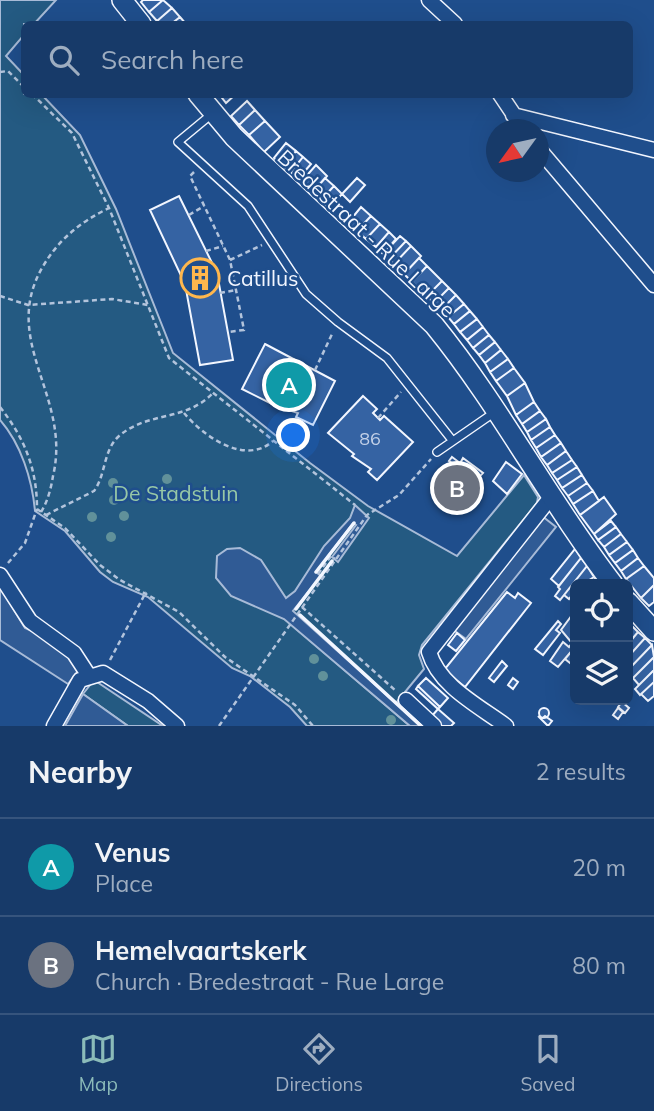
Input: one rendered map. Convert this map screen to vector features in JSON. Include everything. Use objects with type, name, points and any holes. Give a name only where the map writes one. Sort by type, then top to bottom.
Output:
[{"type":"street","points":[[121,0],[138,21]]},
{"type":"street","points":[[429,0],[452,21]]},
{"type":"street","name":"Bredestraat - Rue Large","points":[[201,98],[262,165],[417,307],[457,352],[551,496],[609,579]]},
{"type":"street","points":[[502,98],[516,119]]},
{"type":"street","points":[[513,115],[654,150]]},
{"type":"street","points":[[549,161],[654,285]]},
{"type":"street","points":[[506,726],[446,681],[432,663],[429,652],[551,496]]},
{"type":"street","points":[[0,575],[30,621],[74,653],[91,676],[148,701],[177,726]]},
{"type":"street","points":[[633,608],[654,631]]},
{"type":"street","points":[[54,726],[91,676]]},
{"type":"street","points":[[406,700],[434,726]]},
{"type":"lane","points":[[213,113],[178,142],[248,206],[306,294],[338,322],[387,358],[452,440]]},
{"type":"lane","points":[[438,452],[495,412]]},
{"type":"path","points":[[0,72],[8,71],[21,84]]},
{"type":"path","points":[[36,98],[72,133],[109,208],[169,358],[355,505]]},
{"type":"path","points":[[201,163],[190,176],[230,260],[244,330],[228,332]]},
{"type":"path","points":[[189,215],[205,206]]},
{"type":"path","points":[[0,570],[25,543],[56,467],[53,409],[29,338],[28,305],[38,275],[61,240],[78,225],[109,208]]},
{"type":"path","points":[[230,260],[271,240]]},
{"type":"path","points":[[206,251],[223,246]]},
{"type":"path","points":[[220,293],[236,290]]},
{"type":"path","points":[[0,296],[28,305],[112,299],[149,305]]},
{"type":"path","points":[[315,370],[338,322]]},
{"type":"path","points":[[378,418],[408,384]]},
{"type":"path","points":[[46,514],[94,491],[100,484],[112,445],[121,434],[153,419],[184,414],[202,404],[214,393]]},
{"type":"path","points":[[0,407],[17,429],[34,468],[39,511]]},
{"type":"path","points":[[184,414],[212,439],[242,450],[252,452],[273,441]]},
{"type":"path","points":[[219,726],[367,515],[399,495],[438,452]]},
{"type":"path","points":[[39,511],[65,528],[100,565],[120,580],[179,612],[225,657],[295,705],[313,726]]},
{"type":"path","points":[[318,574],[331,556],[335,559]]},
{"type":"path","points":[[91,676],[146,592]]},
{"type":"path","points":[[301,608],[406,700]]},
{"type":"green space","name":"De Stadstuin","points":[[0,0],[56,0],[37,21],[21,21],[21,38],[6,56],[21,72],[21,98],[45,98],[80,135],[116,209],[173,353],[368,506],[457,556],[524,475],[538,497],[537,503],[422,645],[419,655],[424,669],[396,703],[362,671],[293,626],[410,726],[307,726],[290,707],[250,676],[232,668],[148,597],[113,582],[100,572],[65,531],[35,511],[24,462],[14,440],[0,420]]},
{"type":"green space","points":[[94,680],[163,726],[128,726],[83,694]]},
{"type":"shaded area","points":[[355,505],[369,518],[338,562],[332,557],[356,525],[353,523],[316,572],[321,576],[293,611],[421,726],[410,726],[284,619],[231,596],[216,578],[217,556],[227,549],[240,548],[261,560],[286,598],[295,591],[324,546],[350,518]]},
{"type":"shaded area","points":[[542,516],[556,527],[466,639],[452,629]]},
{"type":"shaded area","points":[[0,587],[25,628],[45,637],[78,663],[77,672],[68,684],[0,640]]},
{"type":"shaded area","points":[[83,694],[128,726],[65,726]]},
{"type":"building","points":[[163,0],[149,12],[141,2]]},
{"type":"building","points":[[163,0],[172,8],[157,21],[149,12]]},
{"type":"building","points":[[172,8],[180,17],[175,21],[157,21]]},
{"type":"building","points":[[247,101],[255,110],[239,125],[231,116]]},
{"type":"building","points":[[255,110],[265,121],[249,135],[239,125]]},
{"type":"building","points":[[265,121],[280,137],[264,152],[249,135]]},
{"type":"building","points":[[286,143],[296,151],[283,166],[274,158]]},
{"type":"building","points":[[296,151],[303,157],[291,172],[283,166]]},
{"type":"building","points":[[303,157],[311,164],[298,179],[291,172]]},
{"type":"building","points":[[316,165],[327,176],[313,192],[302,181]]},
{"type":"building","points":[[325,178],[334,186],[321,200],[313,192]]},
{"type":"building","points":[[357,178],[365,185],[350,202],[342,194]]},
{"type":"building","points":[[334,186],[342,194],[329,208],[321,200]]},
{"type":"building","name":"Catillus","points":[[179,196],[217,273],[233,360],[200,365],[185,284],[150,210]]},
{"type":"building","points":[[361,207],[371,216],[357,231],[348,223]]},
{"type":"building","points":[[371,216],[380,224],[366,239],[357,231]]},
{"type":"building","points":[[380,224],[389,232],[376,247],[366,239]]},
{"type":"building","points":[[389,232],[396,239],[383,254],[376,247]]},
{"type":"building","points":[[400,236],[406,241],[389,259],[383,254]]},
{"type":"building","points":[[406,241],[411,246],[394,264],[389,259]]},
{"type":"building","points":[[411,246],[421,256],[404,274],[394,264]]},
{"type":"building","points":[[419,258],[427,266],[412,282],[404,274]]},
{"type":"building","points":[[427,266],[442,281],[427,296],[412,282]]},
{"type":"building","points":[[442,281],[449,288],[434,303],[427,296]]},
{"type":"building","points":[[449,288],[456,295],[441,310],[434,303]]},
{"type":"building","points":[[456,295],[464,304],[448,317],[441,310]]},
{"type":"building","points":[[464,304],[470,311],[454,324],[448,317]]},
{"type":"building","points":[[470,311],[477,319],[460,332],[454,324]]},
{"type":"building","points":[[477,319],[483,327],[467,340],[460,332]]},
{"type":"building","points":[[483,327],[489,335],[473,348],[467,340]]},
{"type":"building","points":[[489,335],[495,342],[479,355],[473,348]]},
{"type":"building","points":[[495,342],[501,350],[485,363],[479,355]]},
{"type":"building","points":[[265,344],[335,381],[313,425],[296,417],[298,413],[276,406],[242,389]]},
{"type":"building","points":[[501,350],[508,359],[490,372],[485,363]]},
{"type":"building","points":[[508,359],[514,368],[496,381],[490,372]]},
{"type":"building","points":[[514,368],[525,383],[507,396],[496,381]]},
{"type":"building","points":[[525,383],[534,402],[516,415],[507,396]]},
{"type":"building","points":[[363,396],[377,409],[373,413],[380,420],[384,416],[413,442],[377,480],[368,472],[371,469],[352,456],[354,454],[328,433]]},
{"type":"building","points":[[534,402],[540,411],[522,424],[516,415]]},
{"type":"building","points":[[540,411],[546,419],[527,432],[522,424]]},
{"type":"building","points":[[546,419],[550,427],[531,440],[527,432]]},
{"type":"building","points":[[550,427],[555,435],[536,448],[531,440]]},
{"type":"building","points":[[555,435],[561,443],[541,457],[536,448]]},
{"type":"building","points":[[561,443],[566,451],[547,465],[541,457]]},
{"type":"building","points":[[566,451],[572,460],[552,473],[547,465]]},
{"type":"building","points":[[452,457],[460,463],[458,467],[449,461]]},
{"type":"building","points":[[463,458],[483,473],[449,509],[439,501]]},
{"type":"building","points":[[572,460],[577,467],[557,480],[552,473]]},
{"type":"building","points":[[506,462],[522,474],[507,494],[493,481]]},
{"type":"building","points":[[577,467],[582,475],[562,488],[557,480]]},
{"type":"building","points":[[582,475],[587,483],[568,496],[562,488]]},
{"type":"building","points":[[587,483],[593,491],[573,504],[568,496]]},
{"type":"building","points":[[593,491],[599,501],[580,515],[573,504]]},
{"type":"building","points":[[604,497],[616,514],[594,534],[580,515]]},
{"type":"building","points":[[611,521],[616,527],[598,540],[594,534]]},
{"type":"building","points":[[616,527],[621,534],[604,547],[598,540]]},
{"type":"building","points":[[621,534],[627,542],[609,555],[604,547]]},
{"type":"building","points":[[627,542],[633,550],[615,563],[609,555]]},
{"type":"building","points":[[575,549],[581,558],[559,586],[551,579]]},
{"type":"building","points":[[633,550],[638,558],[621,571],[615,563]]},
{"type":"building","points":[[581,558],[587,566],[577,579],[570,579],[570,587],[560,600],[555,596],[560,589],[558,587]]},
{"type":"building","points":[[638,558],[644,566],[626,579],[621,571]]},
{"type":"building","points":[[587,566],[594,577],[591,579],[577,579]]},
{"type":"building","points":[[644,566],[654,578],[654,585],[641,598],[633,588],[633,579],[626,579]]},
{"type":"building","points":[[654,585],[654,602],[649,606],[641,598]]},
{"type":"building","points":[[570,587],[570,598],[564,595]]},
{"type":"building","points":[[507,592],[515,598],[518,593],[531,603],[465,687],[444,670]]},
{"type":"building","points":[[570,618],[570,641],[561,630]]},
{"type":"building","points":[[558,621],[561,624],[556,630],[560,633],[543,655],[535,649]]},
{"type":"building","points":[[638,632],[645,638],[633,651],[633,642]]},
{"type":"building","points":[[457,633],[465,640],[456,651],[448,645]]},
{"type":"building","points":[[645,638],[652,645],[633,665],[633,651]]},
{"type":"building","points":[[563,642],[569,647],[570,653],[558,667],[550,661]]},
{"type":"building","points":[[652,645],[654,657],[633,678],[633,665]]},
{"type":"building","points":[[654,657],[654,670],[639,685],[633,678]]},
{"type":"building","points":[[502,661],[507,666],[494,682],[489,678]]},
{"type":"building","points":[[654,670],[654,682],[640,695],[635,689]]},
{"type":"building","points":[[426,678],[448,698],[440,707],[418,686]]},
{"type":"building","points":[[513,678],[518,682],[513,689],[508,685]]},
{"type":"building","points":[[654,682],[654,696],[648,701],[641,694]]},
{"type":"building","points":[[418,686],[440,707],[438,709],[416,689]]},
{"type":"building","points":[[626,705],[629,708],[625,713],[618,707]]},
{"type":"building","points":[[544,708],[549,713],[544,718],[539,713]]},
{"type":"building","points":[[618,708],[623,712],[618,719],[613,715]]},
{"type":"building","points":[[438,709],[454,723],[451,726],[440,726],[431,717]]},
{"type":"building","points":[[538,716],[542,719],[545,716],[552,721],[548,726]]},
{"type":"wall","points":[[316,572],[354,523]]},
{"type":"wall","points":[[296,609],[332,561]]},
{"type":"wall","points":[[300,615],[421,726]]},
{"type":"place","name":"Catillus","points":[[200,278]]},
{"type":"place","name":"Venus","points":[[289,385]]},
{"type":"place","name":"Hemelvaartskerk","points":[[457,488]]}]
